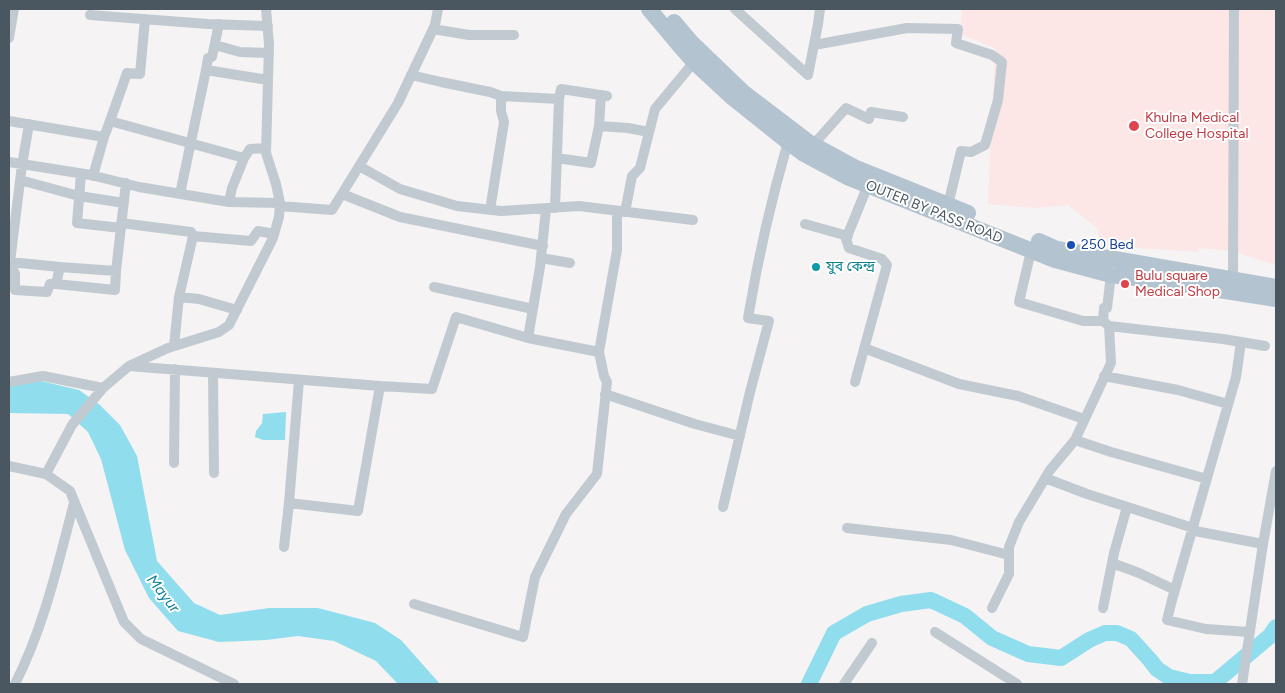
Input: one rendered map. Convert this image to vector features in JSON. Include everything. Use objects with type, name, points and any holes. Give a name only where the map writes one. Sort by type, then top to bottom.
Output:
[{"type":"main road","name":"OUTER BY PASS ROAD","points":[[649,9],[694,62],[732,98],[804,154],[847,177],[1055,260],[1111,276],[1181,284],[1276,299]]},
{"type":"main road","name":"OUTER BY PASS ROAD","points":[[662,9],[691,42],[743,92],[813,145],[856,168],[1057,249],[1276,287]]},
{"type":"street","points":[[9,38],[14,9]]},
{"type":"street","points":[[46,474],[72,425],[100,392],[129,366],[174,346],[219,332],[229,325],[274,234],[279,217],[280,204],[266,153],[269,53],[266,9]]},
{"type":"street","points":[[9,162],[229,202],[280,204],[332,210],[398,103],[433,29],[438,9]]},
{"type":"street","points":[[735,9],[808,75],[820,9]]},
{"type":"street","points":[[1233,280],[1234,9]]},
{"type":"street","points":[[90,15],[268,26]]},
{"type":"street","points":[[93,176],[104,136],[127,73],[140,74],[145,19]]},
{"type":"street","points":[[180,194],[192,144],[208,58],[212,57],[219,24]]},
{"type":"street","points":[[814,45],[907,28],[958,29],[956,43],[992,55],[1002,62],[998,100],[986,145],[971,152],[961,151],[948,205]]},
{"type":"street","points":[[433,29],[468,35],[514,35]]},
{"type":"street","points":[[215,45],[240,52],[269,53]]},
{"type":"street","points":[[414,604],[523,637],[535,577],[566,514],[597,474],[607,382],[599,352],[617,250],[621,211],[632,176],[640,168],[655,109],[694,62]]},
{"type":"street","points":[[206,70],[268,80]]},
{"type":"street","points":[[411,75],[501,96],[559,99]]},
{"type":"street","points":[[528,338],[557,158],[561,89],[604,95],[592,163],[557,158]]},
{"type":"street","points":[[490,210],[504,122],[501,111],[501,96]]},
{"type":"street","points":[[813,145],[846,108],[869,119],[871,112],[903,117]]},
{"type":"street","points":[[9,121],[104,136]]},
{"type":"street","points":[[110,121],[244,158]]},
{"type":"street","points":[[29,124],[12,223],[10,262],[14,274],[14,290],[47,292],[50,284],[115,290],[126,184]]},
{"type":"street","points":[[599,126],[649,132]]},
{"type":"street","points":[[723,507],[769,321],[748,318],[774,187],[788,142]]},
{"type":"street","points":[[229,202],[232,188],[244,158],[250,149],[266,148]]},
{"type":"street","points":[[359,166],[400,189],[457,206],[501,212],[579,206],[693,220]]},
{"type":"street","points":[[81,174],[77,223],[191,232],[193,236],[251,241],[258,231],[274,234]]},
{"type":"street","points":[[20,180],[79,196],[124,203]]},
{"type":"street","points":[[855,382],[887,265],[882,259],[849,248],[846,239],[868,185]]},
{"type":"street","points":[[342,194],[400,217],[542,246]]},
{"type":"street","points":[[805,224],[848,236]]},
{"type":"street","points":[[174,346],[179,297],[193,236]]},
{"type":"street","points":[[1031,250],[1019,302],[1084,321],[1265,346]]},
{"type":"street","points":[[541,258],[570,263]]},
{"type":"street","points":[[10,262],[116,271]]},
{"type":"street","points":[[56,284],[60,267]]},
{"type":"street","points":[[992,608],[1009,574],[1009,547],[1018,522],[1046,478],[1075,440],[1111,363],[1104,308],[1107,308],[1111,276]]},
{"type":"street","points":[[434,287],[533,309]]},
{"type":"street","points":[[179,297],[199,299],[237,310]]},
{"type":"street","points":[[129,366],[432,389],[456,317],[528,338],[599,352]]},
{"type":"street","points":[[1241,342],[1236,377],[1167,620],[1206,629],[1249,632]]},
{"type":"street","points":[[864,348],[959,384],[1018,396],[1084,419]]},
{"type":"street","points":[[174,463],[175,369]]},
{"type":"street","points":[[214,372],[214,473]]},
{"type":"street","points":[[9,382],[43,376],[100,392]]},
{"type":"street","points":[[1104,376],[1178,390],[1228,404]]},
{"type":"street","points":[[284,547],[290,503],[299,380]]},
{"type":"street","points":[[290,503],[358,511],[380,386]]},
{"type":"street","points":[[605,394],[695,424],[740,436]]},
{"type":"street","points":[[1075,440],[1207,479]]},
{"type":"street","points":[[9,466],[46,474],[70,491],[124,622],[141,639],[234,684]]},
{"type":"street","points":[[1242,684],[1276,471]]},
{"type":"street","points":[[1046,478],[1086,494],[1193,528],[1195,531],[1263,544]]},
{"type":"street","points":[[15,684],[26,663],[43,618],[74,503]]},
{"type":"street","points":[[1103,608],[1112,563],[1127,507]]},
{"type":"street","points":[[847,528],[951,540],[1009,555]]},
{"type":"street","points":[[1112,563],[1175,590]]},
{"type":"street","points":[[935,632],[1017,684]]},
{"type":"street","points":[[844,684],[872,643]]},
{"type":"shaded area","name":"Khulna Medical College Hospital","points":[[962,9],[1276,9],[1276,265],[1231,251],[1199,248],[1198,252],[1099,247],[1098,229],[1068,205],[1036,208],[988,204],[995,48],[960,34]]},
{"type":"water","name":"Mayur","points":[[41,381],[79,390],[100,405],[120,425],[137,456],[157,561],[194,603],[220,615],[269,608],[318,608],[375,623],[401,640],[440,684],[398,684],[376,661],[334,641],[298,636],[266,640],[219,642],[178,631],[149,598],[125,550],[101,459],[88,432],[68,414],[9,413],[9,386]]},
{"type":"water","points":[[286,412],[285,440],[263,440],[255,437],[256,431],[262,423],[263,414]]},
{"type":"waterway","points":[[809,684],[834,633],[867,614],[901,604],[931,600],[965,616],[992,638],[1028,654],[1061,658],[1089,640],[1105,633],[1117,633],[1131,639],[1157,669],[1169,677],[1190,682],[1215,682],[1270,636],[1276,627]]},
{"type":"place","name":"Khulna Medical College Hospital","points":[[1134,126]]},
{"type":"place","name":"250 Bed","points":[[1071,245]]},
{"type":"place","name":"যুব কেন্দ্র","points":[[816,267]]},
{"type":"place","name":"Bulu square Medical Shop","points":[[1125,284]]}]
